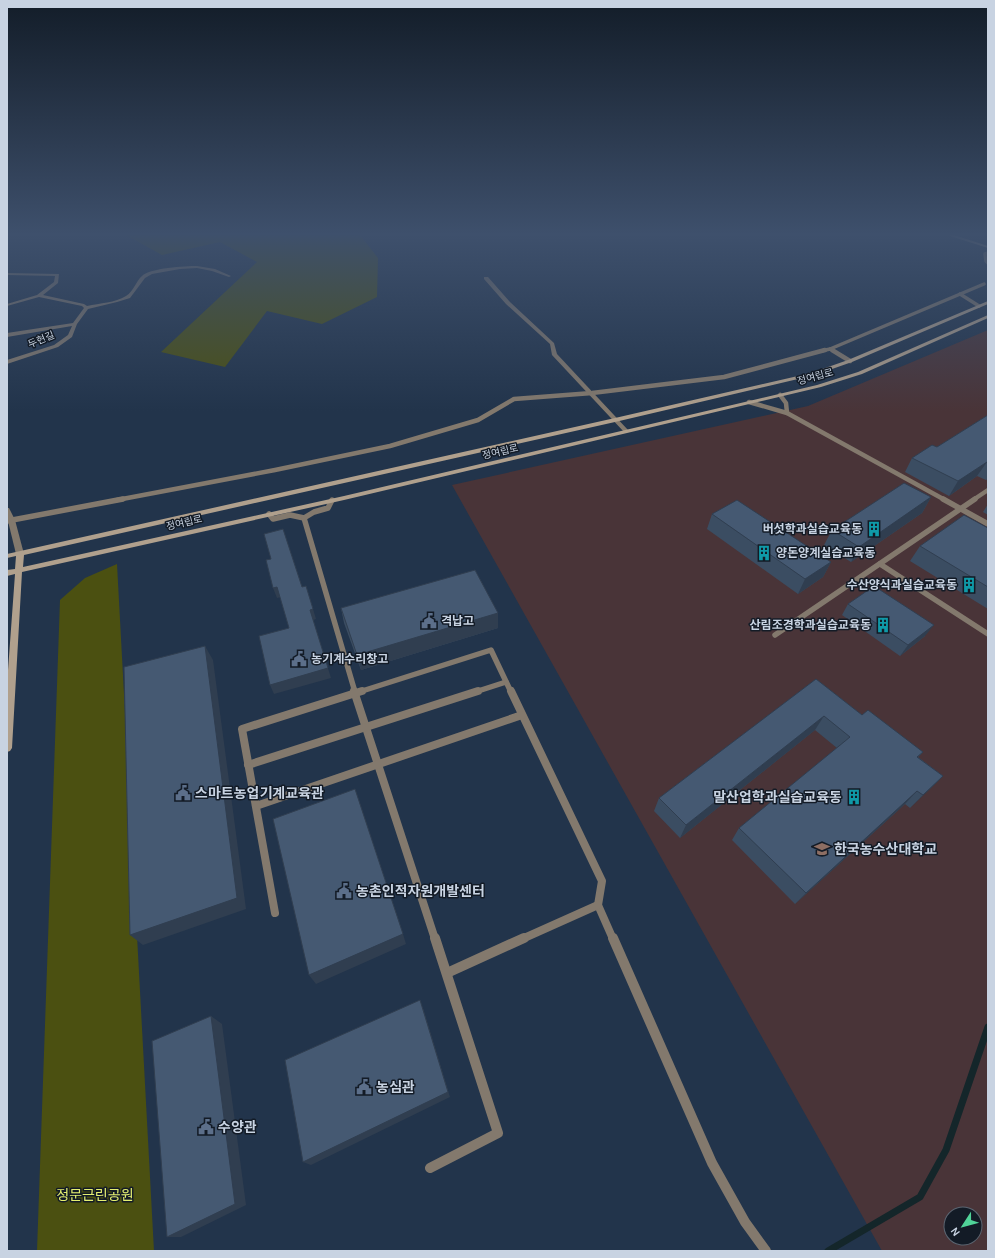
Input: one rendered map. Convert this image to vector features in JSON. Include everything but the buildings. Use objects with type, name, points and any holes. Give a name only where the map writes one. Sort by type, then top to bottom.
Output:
[{"type":"street","points":[[7,305],[39,296],[42,294]]},
{"type":"street","points":[[39,296],[84,304],[86,308],[126,298],[131,294]]},
{"type":"street","points":[[500,294],[552,344],[554,354],[626,431]]},
{"type":"street","name":"정여립로","points":[[7,556],[616,420],[813,374],[850,362],[988,302]]},
{"type":"street","name":"두현길","points":[[7,362],[56,346],[70,336],[75,324],[86,308]]},
{"type":"street","name":"정여립로","points":[[7,573],[332,500],[819,386],[860,373],[988,316]]},
{"type":"street","name":"두현길","points":[[7,335],[75,324]]},
{"type":"street","points":[[735,391],[749,402]]},
{"type":"street","points":[[7,510],[20,554],[7,748]]},
{"type":"lane","points":[[830,349],[960,294],[978,306]]},
{"type":"lane","name":"정여립로","points":[[9,521],[276,470],[390,446],[478,420],[514,399],[592,393],[724,377],[830,349],[850,362]]},
{"type":"lane","points":[[780,395],[786,401],[788,408],[787,413]]},
{"type":"lane","points":[[749,402],[787,413],[988,524]]},
{"type":"lane","points":[[775,635],[988,490]]},
{"type":"lane","points":[[269,514],[272,518],[290,515],[304,518],[314,512],[328,508],[332,500]]},
{"type":"lane","points":[[304,518],[355,693],[498,1133],[430,1168]]},
{"type":"lane","points":[[880,564],[988,634]]},
{"type":"lane","points":[[275,913],[242,729],[491,650],[602,881],[598,905],[712,1163],[745,1222],[766,1251]]},
{"type":"lane","points":[[248,765],[506,682]]},
{"type":"lane","points":[[256,806],[522,715]]},
{"type":"lane","points":[[447,973],[598,905]]},
{"type":"shaded area","name":"한국농수산대학교","points":[[988,330],[988,1251],[882,1251],[452,485],[808,406]]},
{"type":"green space","points":[[223,294],[377,294],[377,297],[322,324],[267,311],[225,367],[161,352]]},
{"type":"green space","name":"정문근린공원","points":[[117,564],[154,1251],[37,1251],[60,600],[85,578]]},
{"type":"waterway","points":[[828,1251],[920,1197],[946,1150],[988,1027]]},
{"type":"place","name":"버섯학과실습교육동","points":[[874,529]]},
{"type":"place","name":"양돈양계실습교육동","points":[[764,553]]},
{"type":"place","name":"수산양식과실습교육동","points":[[969,585]]},
{"type":"place","name":"격납고","points":[[429,621]]},
{"type":"place","name":"산림조경학과실습교육동","points":[[883,625]]},
{"type":"place","name":"농기계수리창고","points":[[299,659]]},
{"type":"place","name":"스마트농업기계교육관","points":[[183,793]]},
{"type":"place","name":"말산업학과실습교육동","points":[[854,797]]},
{"type":"place","name":"한국농수산대학교","points":[[822,849]]},
{"type":"place","name":"농촌인적자원개발센터","points":[[344,891]]},
{"type":"place","name":"농심관","points":[[364,1087]]},
{"type":"place","name":"수양관","points":[[206,1127]]}]
